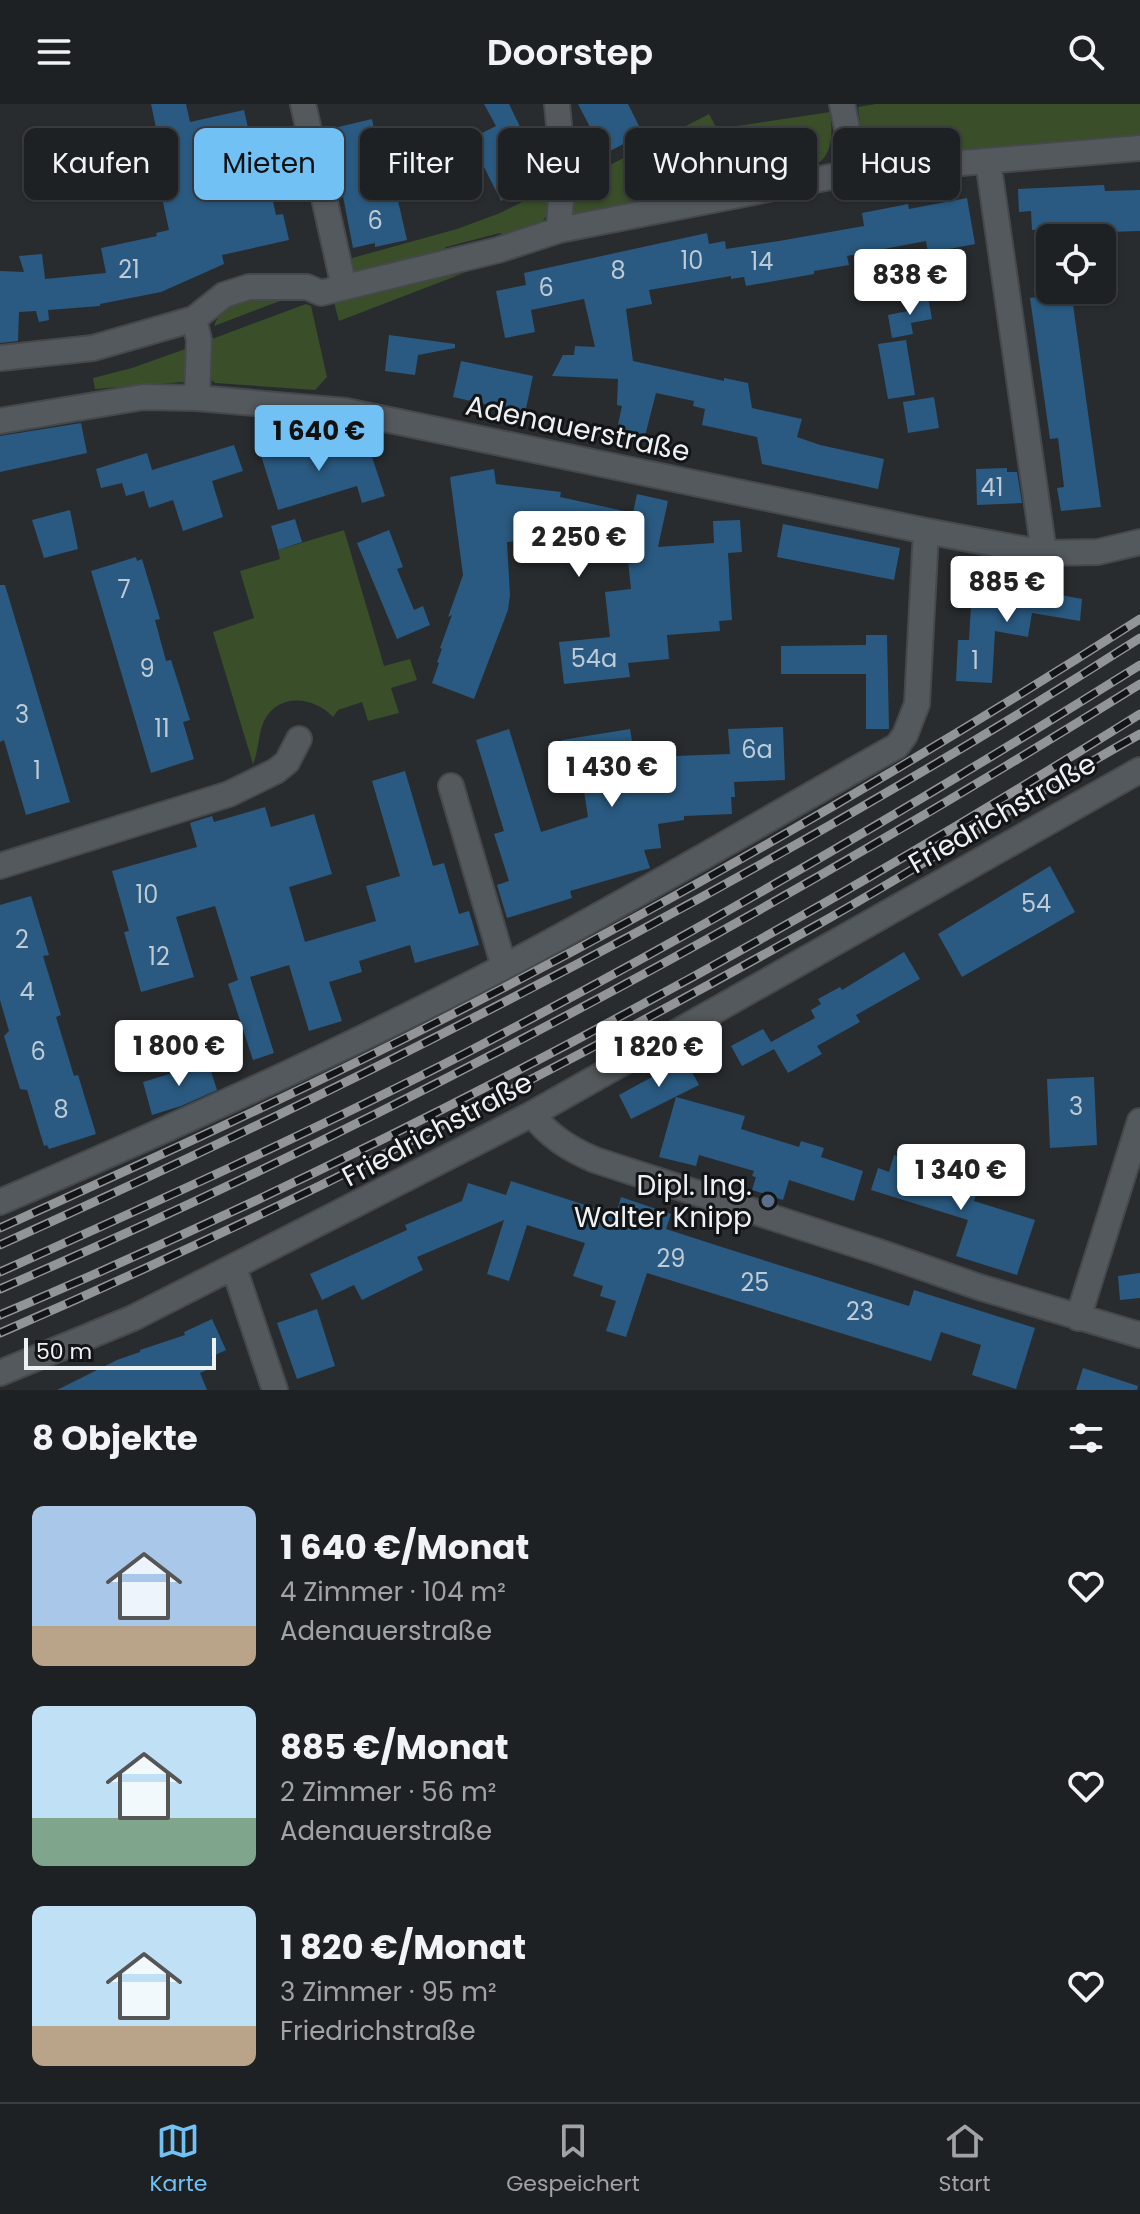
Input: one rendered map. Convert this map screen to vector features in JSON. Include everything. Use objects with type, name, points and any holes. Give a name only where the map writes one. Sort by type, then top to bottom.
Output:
[{"type":"street","points":[[303,104],[344,287]]},
{"type":"street","points":[[557,104],[563,167],[559,230]]},
{"type":"street","points":[[842,104],[847,128]]},
{"type":"street","points":[[960,163],[1140,148]]},
{"type":"street","points":[[988,161],[1044,553]]},
{"type":"street","points":[[0,358],[93,348],[194,319],[224,295],[249,287],[307,287],[321,293],[498,250],[559,230],[833,176]]},
{"type":"street","points":[[194,319],[199,340],[197,398]]},
{"type":"street","name":"Adenauerstraße","points":[[0,421],[143,397],[197,398],[346,411],[1044,553],[1098,552],[1140,542]]},
{"type":"street","points":[[0,1202],[298,1070],[504,967],[897,746],[905,735],[917,704],[926,531]]},
{"type":"street","points":[[0,866],[222,797],[261,779],[287,762],[299,739]]},
{"type":"street","name":"Friedrichstraße","points":[[0,1373],[133,1318],[532,1114],[1140,770]]},
{"type":"street","points":[[451,786],[504,967]]},
{"type":"street","points":[[532,1114],[545,1131],[558,1141],[595,1160],[1078,1318],[1140,1335]]},
{"type":"street","points":[[1078,1318],[1140,1121]]},
{"type":"street","points":[[234,1268],[275,1390]]},
{"type":"green space","points":[[876,104],[1140,104],[1140,139],[960,154],[960,128],[861,128],[858,107]]},
{"type":"green space","points":[[830,112],[830,146],[817,164],[817,128],[724,128]]},
{"type":"green space","points":[[709,114],[716,128],[682,128]]},
{"type":"green space","points":[[625,157],[625,200],[636,200],[632,206],[579,216],[573,214],[567,206],[568,200],[609,200],[609,165]]},
{"type":"green space","points":[[527,200],[550,200],[542,222],[508,237],[500,233],[446,247],[438,257],[409,264],[399,260],[355,273],[345,260],[457,229]]},
{"type":"green space","points":[[426,273],[442,277],[464,273],[339,321],[333,299]]},
{"type":"green space","points":[[301,293],[214,326],[228,308],[239,303]]},
{"type":"green space","points":[[306,304],[311,306],[327,377],[315,390],[215,383],[208,376],[212,339]]},
{"type":"green space","points":[[188,348],[186,380],[183,382],[95,389],[93,378]]},
{"type":"green space","points":[[344,530],[384,666],[410,659],[417,680],[391,688],[399,713],[368,721],[362,702],[338,710],[333,717],[307,702],[278,705],[264,721],[253,764],[213,632],[254,618],[240,571],[280,559],[278,550]]},
{"type":"building","points":[[151,104],[186,104],[190,122],[244,110],[248,128],[194,128],[194,200],[273,200],[276,215],[283,214],[289,240],[222,255],[224,264],[161,292],[100,306],[48,310],[49,320],[39,322],[36,311],[19,312],[18,341],[0,343],[0,271],[24,272],[19,256],[42,254],[45,279],[106,273],[101,248],[157,236],[156,233],[169,230],[162,200],[178,200],[178,128],[156,128]]},
{"type":"building","points":[[484,104],[509,104],[521,128],[498,128],[498,195],[482,163],[482,133],[496,126]]},
{"type":"building","points":[[578,104],[628,104],[640,128],[625,128],[625,143],[609,151],[609,128],[590,128]]},
{"type":"building","points":[[372,119],[374,128],[360,128],[360,200],[398,200],[407,240],[353,248],[344,200],[344,128],[334,128]]},
{"type":"building","points":[[1104,185],[1105,191],[1140,190],[1140,231],[1116,232],[1116,224],[1036,224],[1036,230],[1032,230],[1031,211],[1019,212],[1018,189]]},
{"type":"building","points":[[967,198],[975,244],[928,253],[926,241],[847,256],[849,265],[814,271],[814,274],[746,286],[744,277],[731,279],[731,276],[649,290],[652,304],[626,309],[633,361],[724,381],[724,378],[748,383],[752,408],[802,419],[797,437],[884,459],[878,489],[762,464],[757,437],[702,425],[705,409],[693,406],[694,401],[656,393],[644,440],[616,434],[622,406],[617,405],[618,379],[552,376],[563,355],[574,355],[575,346],[595,347],[584,299],[531,310],[535,332],[505,338],[496,291],[526,285],[524,273],[707,233],[709,244],[725,241],[726,249],[779,241],[864,226],[862,213],[908,204],[909,209]]},
{"type":"building","points":[[928,296],[932,319],[911,323],[913,334],[892,338],[888,315],[908,311],[906,300]]},
{"type":"building","points":[[1036,297],[1036,304],[1073,304],[1101,507],[1061,511],[1057,488],[1064,487],[1058,438],[1050,439],[1030,298]]},
{"type":"building","points":[[389,335],[455,344],[455,348],[418,355],[415,375],[385,371]]},
{"type":"building","points":[[906,340],[915,395],[888,399],[878,344]]},
{"type":"building","points":[[461,361],[533,376],[525,413],[453,397]]},
{"type":"building","points":[[934,397],[939,428],[908,433],[903,402]]},
{"type":"building","points":[[81,423],[87,453],[0,472],[0,436]]},
{"type":"building","points":[[290,439],[293,452],[304,448],[307,457],[360,442],[363,450],[369,448],[385,496],[362,503],[357,486],[278,510],[259,449]]},
{"type":"building","points":[[234,445],[243,471],[212,481],[223,517],[183,531],[173,500],[149,508],[144,491],[126,496],[122,483],[101,488],[96,469],[147,453],[152,470]]},
{"type":"building","points":[[1007,468],[1007,472],[1017,472],[1022,503],[977,505],[976,469]]},
{"type":"building","points":[[494,469],[496,484],[561,492],[560,497],[633,513],[637,494],[668,501],[658,547],[714,543],[713,521],[740,520],[742,552],[728,553],[732,620],[719,621],[720,631],[667,635],[669,659],[628,663],[630,677],[564,684],[559,642],[610,637],[605,592],[631,589],[626,541],[584,535],[582,558],[547,556],[544,538],[507,542],[508,610],[474,699],[432,683],[452,615],[448,617],[463,575],[450,477]]},
{"type":"building","points":[[70,510],[78,549],[44,558],[32,520]]},
{"type":"building","points":[[295,519],[302,542],[278,550],[271,526]]},
{"type":"building","points":[[783,524],[900,548],[894,580],[777,557]]},
{"type":"building","points":[[389,530],[403,567],[397,569],[414,610],[423,606],[430,625],[397,639],[357,543]]},
{"type":"building","points":[[136,557],[137,561],[142,559],[160,619],[155,620],[166,661],[171,660],[190,720],[183,722],[194,759],[151,773],[91,571]]},
{"type":"building","points":[[1000,576],[1030,581],[1030,585],[1051,588],[1050,593],[1082,599],[1080,621],[1032,613],[1028,637],[995,631],[992,683],[956,681],[958,640],[969,640],[971,605],[995,606]]},
{"type":"building","points":[[0,585],[5,585],[70,802],[26,815],[4,740],[0,742]]},
{"type":"building","points":[[866,635],[887,635],[889,729],[866,729],[866,674],[781,674],[781,646],[866,645]]},
{"type":"building","points":[[783,727],[785,780],[734,782],[732,814],[684,816],[684,820],[658,824],[661,848],[644,850],[650,868],[570,891],[572,898],[507,918],[497,885],[509,881],[494,834],[504,831],[476,740],[509,729],[541,832],[588,817],[579,758],[564,761],[562,740],[630,729],[637,771],[676,767],[675,756],[730,754],[728,729]]},
{"type":"building","points":[[405,771],[433,866],[444,863],[459,914],[469,911],[479,945],[415,963],[410,945],[359,961],[362,972],[329,982],[342,1021],[309,1031],[289,965],[250,977],[274,1053],[253,1060],[228,984],[238,980],[215,906],[176,917],[194,977],[141,992],[124,932],[129,931],[112,871],[197,847],[190,823],[212,816],[214,822],[265,807],[271,827],[314,814],[332,874],[289,887],[305,942],[376,921],[366,886],[400,876],[372,781]]},
{"type":"building","points":[[1050,866],[1075,912],[962,977],[938,934]]},
{"type":"building","points":[[31,896],[49,955],[43,956],[61,1015],[56,1017],[96,1134],[49,1149],[47,1145],[44,1146],[27,1090],[20,1089],[4,1036],[9,1031],[0,1000],[0,905]]},
{"type":"building","points":[[904,952],[920,979],[856,1015],[860,1022],[817,1046],[822,1054],[788,1073],[774,1049],[742,1066],[731,1046],[763,1029],[771,1042],[815,1018],[811,1010],[821,1004],[818,999],[840,987],[842,990]]},
{"type":"building","points":[[685,1059],[699,1085],[631,1119],[619,1095]]},
{"type":"building","points":[[208,1062],[217,1090],[152,1115],[143,1082]]},
{"type":"building","points":[[1094,1077],[1097,1145],[1050,1148],[1047,1079]]},
{"type":"building","points":[[676,1097],[745,1116],[741,1129],[799,1147],[801,1141],[824,1148],[821,1157],[863,1171],[854,1201],[789,1180],[783,1200],[752,1190],[756,1177],[752,1176],[754,1171],[699,1155],[696,1166],[659,1157]]},
{"type":"building","points":[[894,1155],[980,1182],[974,1201],[1035,1220],[1017,1275],[956,1256],[968,1220],[871,1190],[878,1168],[889,1172]]},
{"type":"building","points":[[511,1181],[616,1215],[621,1197],[671,1214],[666,1229],[728,1249],[909,1306],[914,1290],[1035,1328],[1016,1389],[972,1375],[981,1345],[941,1332],[931,1361],[647,1273],[626,1337],[606,1331],[616,1301],[600,1296],[603,1286],[573,1276],[585,1243],[527,1225],[509,1281],[487,1274],[504,1220],[417,1257],[423,1270],[362,1300],[354,1285],[322,1300],[310,1274],[407,1230],[405,1225],[462,1201],[468,1183],[506,1195]]},
{"type":"building","points":[[1140,1273],[1140,1298],[1120,1300],[1118,1276]]},
{"type":"building","points":[[317,1309],[335,1366],[297,1379],[277,1323]]},
{"type":"building","points":[[212,1319],[226,1350],[211,1357],[215,1366],[200,1373],[207,1390],[57,1390],[140,1350],[185,1335],[184,1332]]},
{"type":"building","points":[[1083,1368],[1138,1386],[1137,1390],[1076,1390]]},
{"type":"railway","points":[[0,1228],[392,1045],[624,924],[971,724],[1140,619]]},
{"type":"railway","points":[[0,1245],[293,1108],[581,962],[864,806],[1140,638]]},
{"type":"railway","points":[[0,1272],[292,1139],[464,1054],[806,866],[1140,665]]},
{"type":"railway","points":[[0,1289],[294,1154],[581,1008],[863,851],[1140,684]]},
{"type":"railway","points":[[0,1315],[293,1183],[582,1037],[864,880],[1140,714]]},
{"type":"railway","points":[[0,1333],[311,1190],[616,1035],[858,902],[1140,734]]},
{"type":"place","name":"Dipl. Ing. Walter Knipp","points":[[768,1201]]}]
